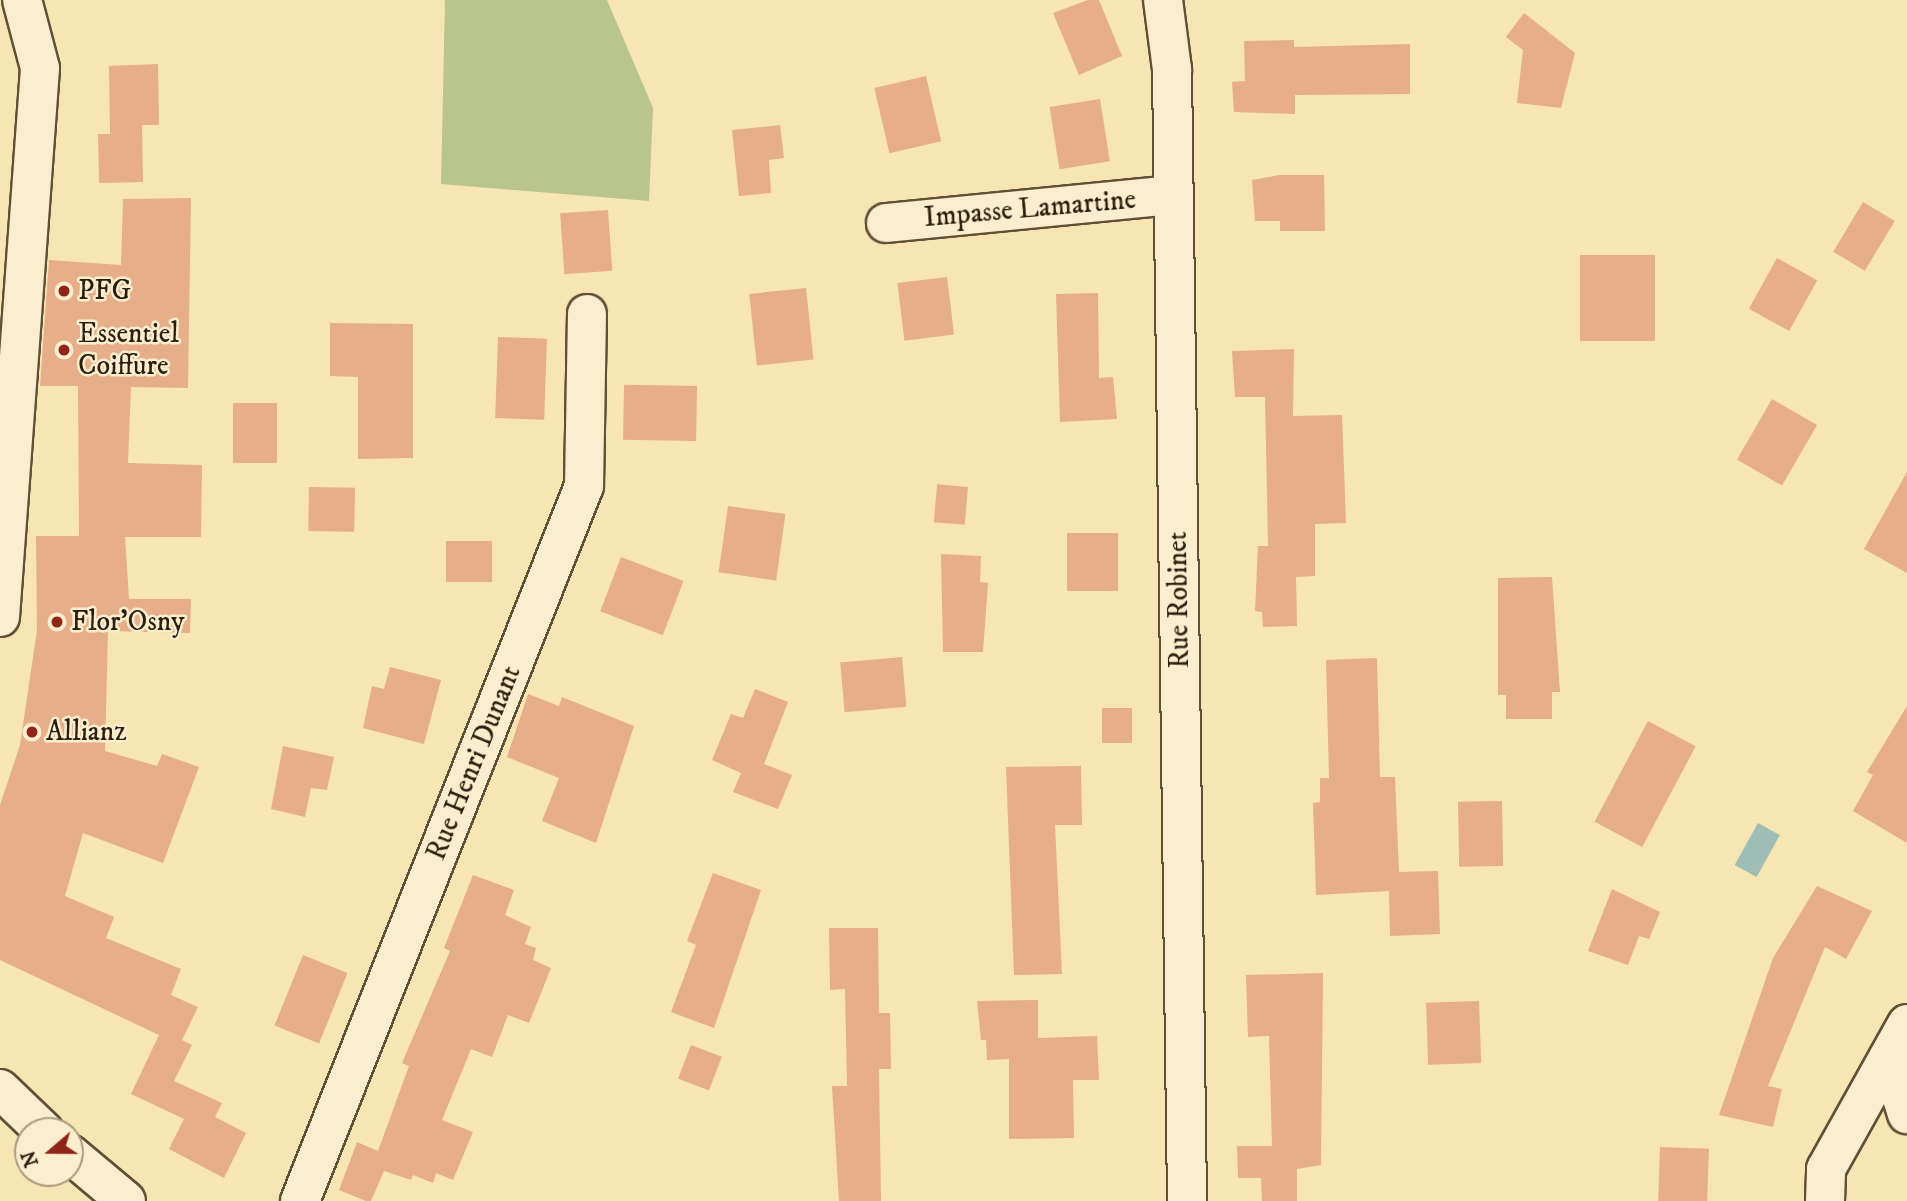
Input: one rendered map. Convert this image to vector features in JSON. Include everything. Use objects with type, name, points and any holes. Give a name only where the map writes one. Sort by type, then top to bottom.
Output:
[{"type":"street","points":[[0,617],[15,143],[40,68],[22,0]]},
{"type":"street","name":"Rue Robinet","points":[[1163,0],[1170,31],[1174,195],[1186,1201]]},
{"type":"street","name":"Impasse Lamartine","points":[[886,223],[1174,195]]},
{"type":"street","name":"Rue Henri Dunant","points":[[300,1201],[584,486],[587,314]]},
{"type":"street","points":[[1825,1201],[1826,1169],[1907,1024]]},
{"type":"street","points":[[1889,1057],[1907,1114]]},
{"type":"street","points":[[0,1089],[29,1117]]},
{"type":"street","points":[[84,1166],[126,1201]]},
{"type":"green space","points":[[445,0],[607,0],[653,108],[649,201],[441,184]]},
{"type":"water","points":[[1758,823],[1780,835],[1757,877],[1735,865]]},
{"type":"building","points":[[1088,0],[1099,0],[1122,56],[1079,75],[1053,13]]},
{"type":"building","points":[[1524,13],[1575,53],[1561,108],[1517,103],[1523,50],[1506,37]]},
{"type":"building","points":[[1294,40],[1294,47],[1410,44],[1410,94],[1295,95],[1295,114],[1234,112],[1232,82],[1245,81],[1244,41]]},
{"type":"building","points":[[158,64],[159,125],[142,125],[143,182],[99,183],[98,134],[110,134],[109,66]]},
{"type":"building","points":[[926,76],[941,141],[889,153],[874,88]]},
{"type":"building","points":[[1100,99],[1110,161],[1059,169],[1050,107]]},
{"type":"building","points":[[780,125],[784,158],[769,160],[771,193],[739,196],[732,130]]},
{"type":"building","points":[[1280,175],[1324,175],[1325,231],[1280,231],[1280,221],[1255,221],[1252,180]]},
{"type":"building","points":[[191,198],[188,388],[131,387],[128,463],[202,465],[201,537],[125,537],[129,599],[191,599],[190,633],[108,631],[105,751],[157,766],[162,754],[199,767],[163,863],[83,833],[65,896],[114,917],[106,938],[181,969],[171,995],[198,1007],[182,1040],[192,1045],[174,1081],[222,1103],[215,1117],[246,1133],[224,1178],[169,1149],[184,1119],[131,1094],[159,1035],[0,960],[0,805],[20,745],[37,630],[36,536],[79,536],[78,386],[40,386],[49,260],[121,265],[123,199]]},
{"type":"building","points":[[1863,202],[1895,221],[1865,271],[1833,252]]},
{"type":"building","points":[[608,210],[612,271],[564,274],[560,213]]},
{"type":"building","points":[[1580,255],[1655,255],[1655,341],[1580,341]]},
{"type":"building","points":[[1777,258],[1817,280],[1789,331],[1749,309]]},
{"type":"building","points":[[947,277],[954,335],[904,341],[897,283]]},
{"type":"building","points":[[806,288],[814,360],[757,366],[749,294]]},
{"type":"building","points":[[1098,293],[1099,378],[1113,377],[1117,419],[1060,422],[1056,294]]},
{"type":"building","points":[[330,323],[413,324],[413,458],[358,459],[358,377],[330,376]]},
{"type":"building","points":[[498,337],[547,339],[544,420],[495,418]]},
{"type":"building","points":[[1294,349],[1293,416],[1342,415],[1346,523],[1315,524],[1315,576],[1296,577],[1297,626],[1263,627],[1262,612],[1255,611],[1258,546],[1268,546],[1265,397],[1235,397],[1232,351]]},
{"type":"building","points":[[624,385],[697,386],[696,441],[623,440]]},
{"type":"building","points":[[1772,399],[1817,425],[1782,486],[1737,460]]},
{"type":"building","points":[[233,403],[277,403],[277,463],[233,463]]},
{"type":"building","points":[[1907,472],[1907,573],[1864,549]]},
{"type":"building","points":[[937,484],[968,487],[965,525],[934,522]]},
{"type":"building","points":[[309,487],[355,488],[354,532],[308,531]]},
{"type":"building","points":[[728,506],[785,514],[776,580],[719,572]]},
{"type":"building","points":[[1067,533],[1118,533],[1118,591],[1067,591]]},
{"type":"building","points":[[446,541],[492,541],[492,582],[446,582]]},
{"type":"building","points":[[941,554],[981,556],[980,582],[988,583],[983,652],[943,652]]},
{"type":"building","points":[[621,557],[684,581],[663,635],[600,611]]},
{"type":"building","points":[[1552,577],[1560,692],[1552,692],[1552,719],[1506,719],[1506,695],[1498,695],[1498,578]]},
{"type":"building","points":[[902,657],[906,707],[845,712],[840,662]]},
{"type":"building","points":[[1377,658],[1380,777],[1395,777],[1399,872],[1438,871],[1440,934],[1390,936],[1389,891],[1316,895],[1313,803],[1320,802],[1320,778],[1329,778],[1326,660]]},
{"type":"building","points":[[390,667],[441,680],[424,744],[363,728],[372,686],[384,689]]},
{"type":"building","points":[[755,689],[788,702],[764,764],[792,775],[778,809],[733,792],[741,773],[712,760],[731,714],[743,718]]},
{"type":"building","points":[[528,694],[559,706],[562,697],[634,726],[596,843],[542,821],[559,778],[507,757]]},
{"type":"building","points":[[1907,706],[1907,843],[1853,811],[1873,775],[1867,772]]},
{"type":"building","points":[[1102,708],[1132,708],[1132,743],[1102,743]]},
{"type":"building","points":[[1648,721],[1696,746],[1642,847],[1594,822]]},
{"type":"building","points":[[283,746],[334,757],[327,790],[311,788],[305,817],[271,809]]},
{"type":"building","points":[[1081,766],[1082,825],[1055,825],[1062,974],[1014,975],[1006,767]]},
{"type":"building","points":[[1502,801],[1503,866],[1459,867],[1458,802]]},
{"type":"building","points":[[713,873],[761,890],[714,1028],[671,1012],[696,945],[687,941]]},
{"type":"building","points":[[473,875],[514,890],[505,915],[531,927],[525,944],[536,948],[533,960],[551,968],[529,1023],[508,1015],[492,1057],[471,1049],[442,1120],[473,1132],[453,1180],[436,1173],[433,1183],[413,1175],[411,1180],[384,1171],[371,1201],[366,1201],[339,1190],[357,1142],[378,1151],[409,1066],[402,1063],[450,951],[444,948]]},
{"type":"building","points":[[1817,886],[1872,911],[1846,959],[1825,947],[1768,1086],[1782,1089],[1773,1127],[1719,1115],[1773,958]]},
{"type":"building","points":[[1612,889],[1660,912],[1649,939],[1639,936],[1628,965],[1588,951]]},
{"type":"building","points":[[829,928],[878,928],[879,1013],[890,1013],[891,1069],[879,1069],[881,1201],[839,1201],[832,1086],[847,1086],[845,989],[830,990]]},
{"type":"building","points":[[303,955],[348,973],[319,1043],[275,1025]]},
{"type":"building","points":[[1323,973],[1321,1165],[1297,1169],[1297,1201],[1262,1201],[1261,1178],[1238,1178],[1237,1146],[1272,1146],[1269,1036],[1248,1037],[1246,975]]},
{"type":"building","points":[[1038,1000],[1038,1038],[1097,1036],[1099,1080],[1073,1080],[1074,1138],[1009,1139],[1009,1059],[987,1060],[986,1040],[981,1040],[977,1001]]},
{"type":"building","points":[[1479,1001],[1481,1063],[1428,1065],[1426,1003]]},
{"type":"building","points":[[691,1045],[722,1057],[709,1090],[678,1079]]},
{"type":"building","points":[[1660,1147],[1709,1149],[1707,1201],[1658,1201]]},
{"type":"place","name":"PFG","points":[[64,291]]},
{"type":"place","name":"Essentiel Coiffure","points":[[64,350]]},
{"type":"place","name":"Flor'Osny","points":[[57,622]]},
{"type":"place","name":"Allianz","points":[[32,732]]}]
